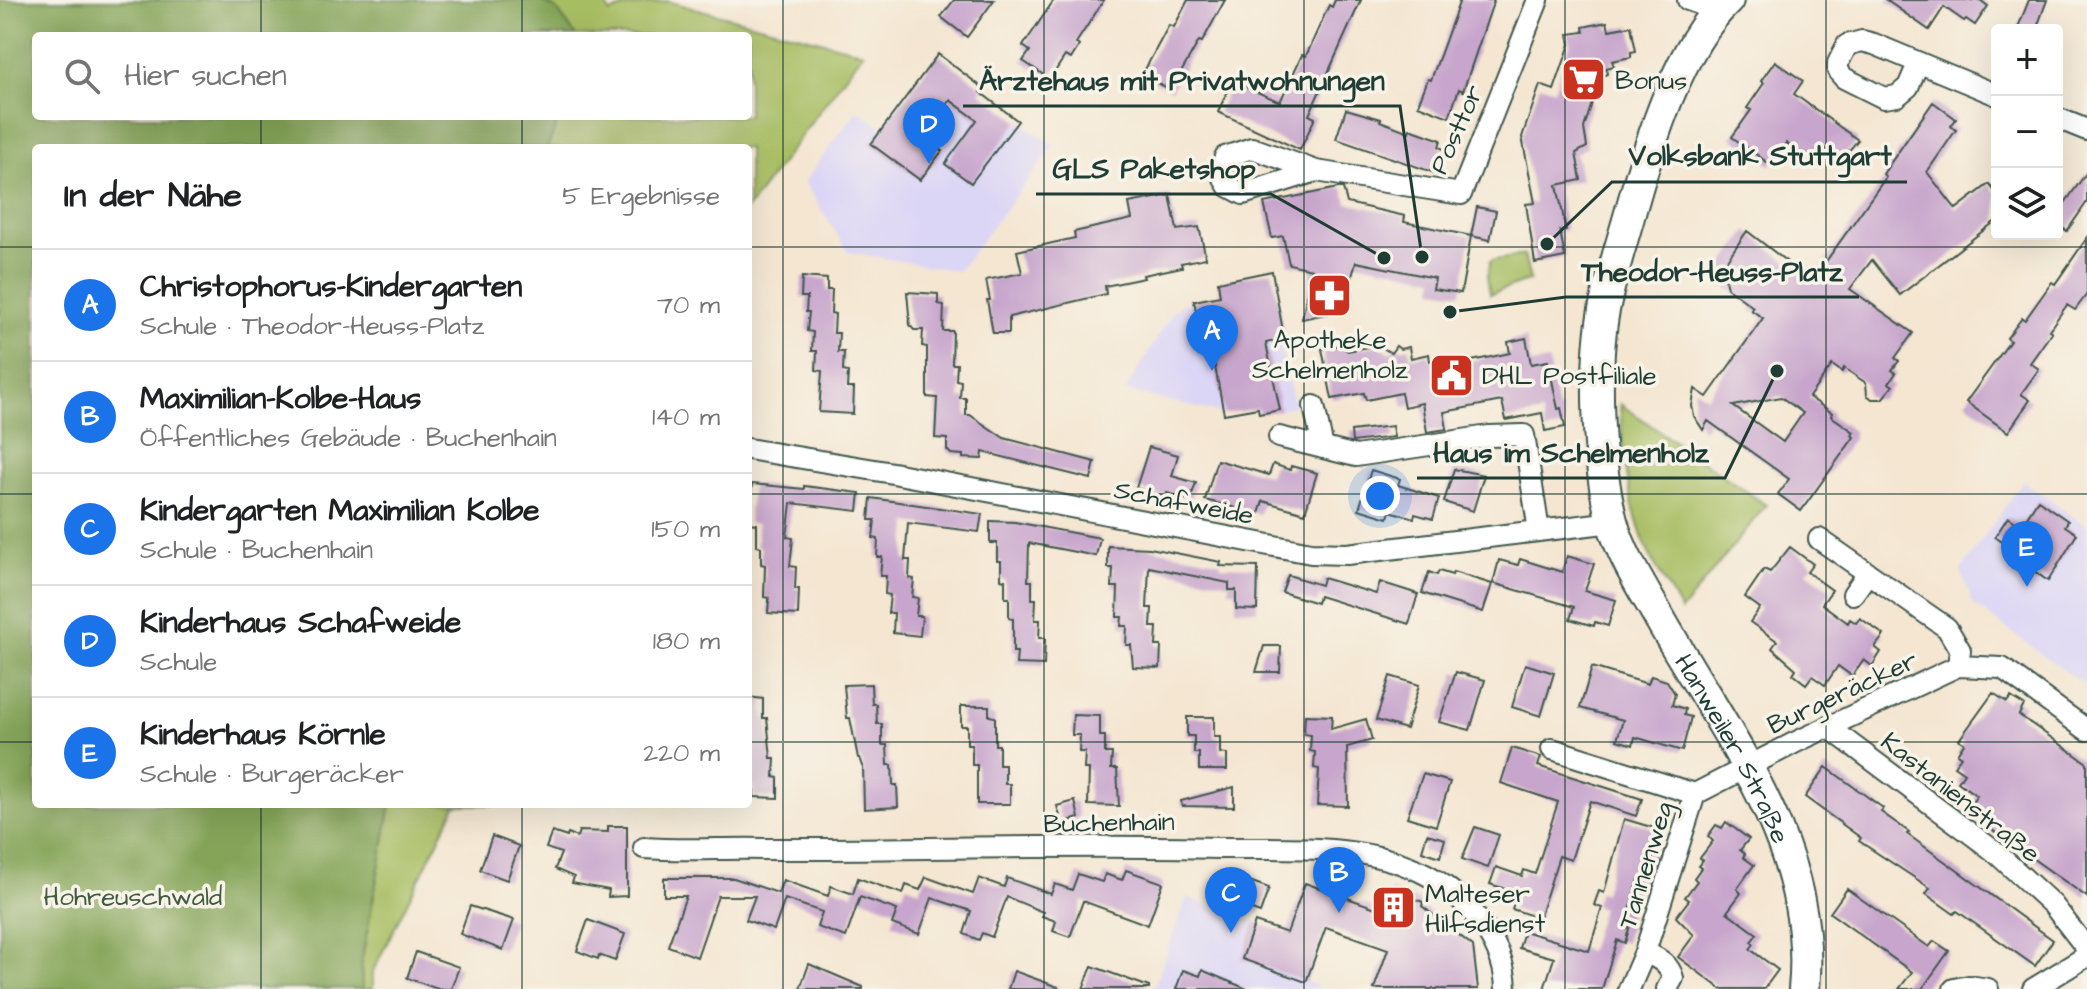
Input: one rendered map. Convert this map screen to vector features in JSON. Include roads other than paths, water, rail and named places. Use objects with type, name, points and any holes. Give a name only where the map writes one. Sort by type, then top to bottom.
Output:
[{"type":"street","name":"Posttor","points":[[1316,171],[1461,194],[1538,0]]},
{"type":"street","points":[[1688,0],[1722,5]]},
{"type":"street","name":"Hanweiler Straße","points":[[1722,5],[1695,41],[1657,128],[1605,304],[1598,367],[1602,451],[1613,522],[1654,609],[1695,682],[1749,766],[1790,858],[1802,915],[1806,962],[1804,989]]},
{"type":"street","points":[[1918,64],[1991,93]]},
{"type":"street","points":[[2063,120],[2087,130]]},
{"type":"street","points":[[1314,406],[1323,448]]},
{"type":"street","points":[[1279,437],[1356,456],[1489,436],[1524,435],[1539,531]]},
{"type":"street","name":"Schafweide","points":[[752,450],[893,473],[1311,553],[1347,554],[1613,522]]},
{"type":"street","name":"Burgeräcker","points":[[1819,539],[1947,628],[1960,650],[1958,666]]},
{"type":"street","points":[[1853,594],[1868,573]]},
{"type":"street","name":"Burgeräcker","points":[[1749,766],[1958,666],[2002,668],[2087,730]]},
{"type":"street","name":"Kastanienstraße","points":[[1828,727],[1994,851],[2053,905],[2087,949]]},
{"type":"street","name":"Tannenweg","points":[[1552,749],[1695,794],[1749,766]]},
{"type":"street","name":"Tannenweg","points":[[1629,989],[1645,952],[1695,794]]},
{"type":"street","name":"Buchenhain","points":[[644,848],[1186,847],[1335,851],[1372,857],[1412,867],[1441,884],[1468,906],[1489,935],[1506,974],[1506,989]]},
{"type":"street","name":"Tannenweg","points":[[1645,952],[1670,968],[1673,978],[1667,989]]},
{"type":"street","points":[[2033,989],[2087,956]]},
{"type":"street","points":[[1954,989],[1969,986],[1988,989]]},
{"type":"place","name":"Bonus","points":[[1584,80]]},
{"type":"place","name":"Kinderhaus Schafweide","points":[[929,164]]},
{"type":"place","name":"Volksbank Stuttgart","points":[[1547,244]]},
{"type":"place","name":"Ärztehaus mit Privatwohnungen","points":[[1422,257]]},
{"type":"place","name":"GLS Paketshop","points":[[1384,258]]},
{"type":"place","name":"Apotheke Schelmenholz","points":[[1330,296]]},
{"type":"place","name":"Theodor-Heuss-Platz","points":[[1450,312]]},
{"type":"place","name":"Christophorus-Kindergarten","points":[[1212,371]]},
{"type":"place","name":"Haus im Schelmenholz","points":[[1777,371]]},
{"type":"place","name":"DHL Postfiliale","points":[[1451,375]]},
{"type":"place","name":"Kinderhaus Körnle","points":[[2027,587]]},
{"type":"place","name":"Malteser Hilfsdienst","points":[[1394,908]]},
{"type":"place","name":"Maximilian-Kolbe-Haus","points":[[1339,913]]},
{"type":"place","name":"Kindergarten Maximilian Kolbe","points":[[1231,933]]},
{"type":"park label","name":"Hohreuschwald","points":[[133,896]]}]
